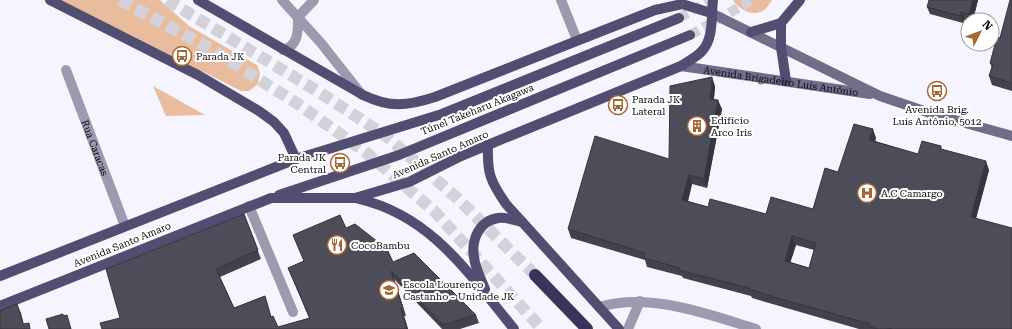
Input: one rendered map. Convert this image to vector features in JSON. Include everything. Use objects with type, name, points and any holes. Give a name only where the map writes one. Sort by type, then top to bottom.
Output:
[{"type":"highway","points":[[535,275],[587,329]]},
{"type":"main road","points":[[50,0],[198,76],[258,111],[274,122],[284,133],[296,159]]},
{"type":"main road","points":[[198,0],[363,95],[375,101],[394,105],[409,105],[435,97],[577,40],[671,5],[682,4],[711,13]]},
{"type":"main road","name":"Avenida Santo Amaro","points":[[0,306],[271,198],[356,198],[409,182],[488,145],[681,66],[702,52],[707,43],[710,35],[713,0]]},
{"type":"main road","points":[[750,32],[780,23],[800,0]]},
{"type":"main road","name":"Avenida Brigadeiro Luís Antônio","points":[[711,13],[880,96],[933,114],[1012,136]]},
{"type":"main road","name":"Túnel Takeharu Akagawa","points":[[296,159],[442,114],[679,18]]},
{"type":"main road","points":[[780,23],[781,47],[786,80]]},
{"type":"main road","name":"Túnel Takeharu Akagawa","points":[[271,198],[399,155],[690,35]]},
{"type":"main road","name":"Avenida Brigadeiro Luís Antônio","points":[[681,66],[786,80],[880,96]]},
{"type":"main road","points":[[488,145],[489,174],[496,189],[522,222],[619,329]]},
{"type":"main road","name":"Avenida Santo Amaro","points":[[0,276],[296,159]]},
{"type":"main road","points":[[356,198],[387,206],[409,218],[431,233],[488,296],[514,329]]},
{"type":"main road","points":[[488,296],[474,257],[474,242],[478,232],[486,223],[496,218],[506,218],[522,222]]},
{"type":"street","points":[[282,0],[363,95]]},
{"type":"street","points":[[283,50],[295,44],[298,17],[314,0]]},
{"type":"street","points":[[561,0],[577,40]]},
{"type":"street","name":"Rua Caracas","points":[[66,70],[124,226]]},
{"type":"street","points":[[249,206],[293,312]]},
{"type":"street","points":[[628,329],[640,301]]},
{"type":"street","points":[[599,307],[617,302],[640,301],[666,304],[756,329]]},
{"type":"shaded area","points":[[55,0],[160,0],[189,26],[257,65],[260,73],[258,84],[249,91],[241,91]]},
{"type":"shaded area","points":[[733,0],[772,0],[765,9],[760,12],[751,13],[742,9]]},
{"type":"shaded area","points":[[153,86],[205,115],[166,116]]},
{"type":"building","points":[[929,0],[973,0],[970,12],[960,12],[960,16],[927,7]]},
{"type":"building","points":[[1010,0],[1012,0],[1012,83],[989,76],[993,64],[990,63],[993,52],[1000,52],[1000,38]]},
{"type":"building","points":[[712,77],[710,99],[718,100],[704,179],[689,175],[682,200],[708,207],[710,199],[766,214],[771,197],[813,209],[825,168],[838,172],[854,124],[873,129],[869,140],[918,154],[922,141],[941,146],[941,149],[986,161],[971,217],[1012,228],[1012,329],[878,329],[870,327],[870,324],[774,297],[749,288],[679,270],[680,268],[644,258],[645,253],[568,229],[595,136],[669,159],[670,86]],"holes":[[[792,236],[816,243],[809,268],[785,261]]]},
{"type":"building","points":[[244,214],[258,250],[216,269],[234,308],[265,296],[271,317],[273,316],[278,327],[310,318],[288,268],[304,261],[293,235],[340,215],[346,228],[355,224],[387,249],[393,262],[414,253],[476,315],[443,325],[391,271],[403,308],[401,308],[407,329],[102,329],[100,323],[120,318],[106,269]]},
{"type":"building","points":[[17,304],[23,324],[29,323],[30,329],[0,329],[0,311]]},
{"type":"building","points":[[63,314],[63,316],[67,315],[71,329],[49,329],[46,319]]},
{"type":"tunnel","points":[[120,0],[211,49],[301,106],[368,154],[435,212],[542,329]]},
{"type":"tunnel","points":[[167,0],[322,94],[386,136],[458,199],[535,275]]},
{"type":"tunnel","points":[[679,18],[711,0]]},
{"type":"tunnel","points":[[690,35],[752,0]]},
{"type":"place","name":"Parada JK","points":[[182,56]]},
{"type":"place","name":"Avenida Brig. Luís Antônio, 5012","points":[[937,91]]},
{"type":"place","name":"Parada JK Lateral","points":[[618,105]]},
{"type":"place","name":"Edifício Arco Iris","points":[[697,126]]},
{"type":"place","name":"Parada JK Central","points":[[340,163]]},
{"type":"place","name":"A.C Camargo","points":[[867,193]]},
{"type":"place","name":"CocoBambu","points":[[337,245]]},
{"type":"place","name":"Escola Lourenço Castanho - Unidade JK","points":[[389,290]]}]
